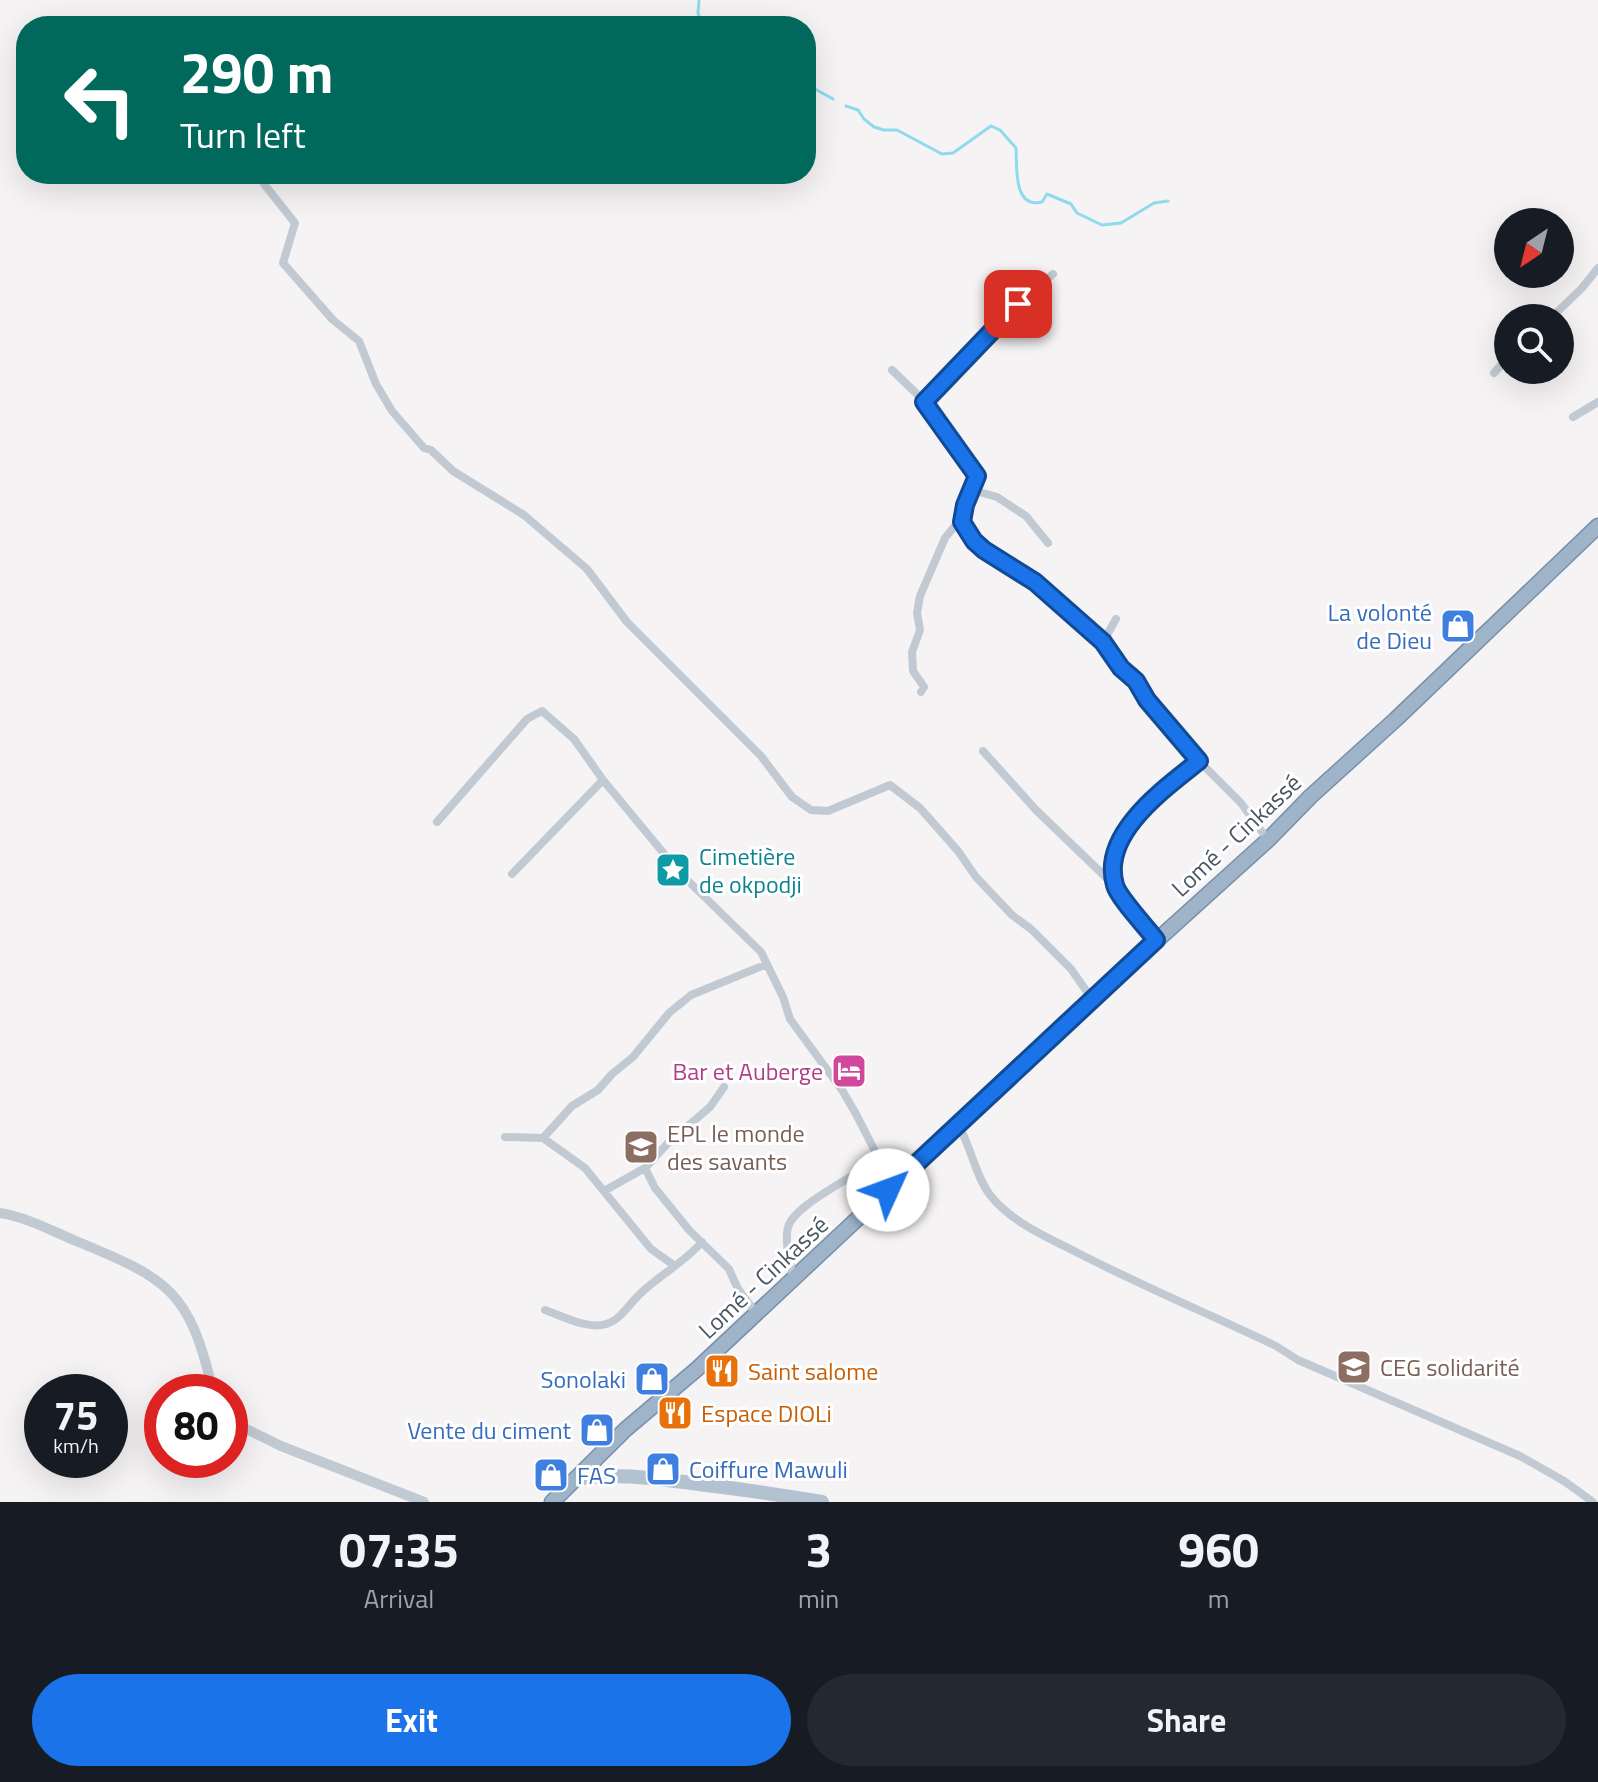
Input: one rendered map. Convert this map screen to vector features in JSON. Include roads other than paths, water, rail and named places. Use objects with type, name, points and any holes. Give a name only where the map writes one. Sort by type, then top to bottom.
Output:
[{"type":"highway","name":"Lomé - Cinkassé","points":[[552,1502],[626,1429],[697,1369],[1092,999],[1241,861],[1268,840],[1598,526]]},
{"type":"main road","points":[[576,1479],[607,1475],[659,1479],[722,1485],[822,1502]]},
{"type":"street","points":[[264,184],[295,223],[283,263],[333,320],[359,341],[376,384],[392,411],[424,448],[431,450],[453,471],[524,515],[587,569],[627,622],[761,756],[792,797],[811,810],[828,811],[890,785],[913,801],[958,851],[976,877],[1071,969],[1092,999]]},
{"type":"street","points":[[1565,304],[1598,268]]},
{"type":"street","points":[[924,402],[1030,293],[1053,274]]},
{"type":"street","points":[[892,370],[924,402],[977,476],[965,505],[962,522],[974,541],[1035,582],[1103,642],[1121,668],[1136,681],[1147,700],[1199,761],[1241,803],[1268,840]]},
{"type":"street","points":[[1573,417],[1598,402]]},
{"type":"street","points":[[972,490],[997,497],[1026,516],[1048,543]]},
{"type":"street","points":[[921,692],[924,687],[913,671],[912,652],[920,630],[917,613],[920,596],[945,538],[962,522]]},
{"type":"street","points":[[1103,642],[1116,619]]},
{"type":"street","points":[[437,822],[527,719],[542,711],[574,739],[603,780],[680,873],[761,952],[790,1019],[842,1090],[878,1157],[888,1190]]},
{"type":"street","points":[[983,751],[1036,810],[1115,886],[1156,940]]},
{"type":"street","points":[[1115,886],[1116,845],[1122,834],[1169,785],[1199,761]]},
{"type":"street","points":[[512,874],[603,780]]},
{"type":"street","points":[[543,1138],[572,1106],[598,1090],[633,1057],[669,1013],[691,995],[767,964]]},
{"type":"street","points":[[604,1191],[645,1168],[668,1143],[710,1107],[724,1087]]},
{"type":"street","points":[[958,1124],[979,1176],[991,1196],[999,1206],[1035,1231],[1106,1268],[1276,1346],[1298,1360],[1520,1456],[1593,1502]]},
{"type":"street","points":[[505,1137],[543,1138],[585,1168],[651,1249],[675,1266]]},
{"type":"street","points":[[793,1278],[786,1239],[791,1221],[822,1194],[862,1171],[878,1157]]},
{"type":"street","points":[[645,1168],[655,1188],[689,1230],[729,1269],[738,1289],[756,1313]]},
{"type":"street","points":[[0,1213],[80,1243],[161,1283],[180,1301],[193,1325],[208,1374]]},
{"type":"street","points":[[545,1310],[593,1325],[606,1324],[619,1317],[658,1278],[702,1242]]},
{"type":"street","points":[[248,1430],[281,1446],[424,1502]]},
{"type":"waterway","points":[[699,0],[699,16]]},
{"type":"waterway","points":[[816,90],[833,99]]},
{"type":"waterway","points":[[846,106],[858,110],[874,127],[897,130],[942,154],[953,153],[991,126],[1000,130],[1016,148],[1018,185],[1026,199],[1042,202],[1047,194],[1071,204],[1077,213],[1102,225],[1121,223],[1154,203],[1168,201]]},
{"type":"place","name":"La volonté de Dieu","points":[[1458,626]]},
{"type":"place","name":"Cimetière de okpodji","points":[[673,870]]},
{"type":"place","name":"Bar et Auberge","points":[[849,1071]]},
{"type":"place","name":"EPL le monde des savants","points":[[641,1147]]},
{"type":"place","name":"CEG solidarité","points":[[1354,1367]]},
{"type":"place","name":"Saint salome","points":[[722,1371]]},
{"type":"place","name":"Sonolaki","points":[[652,1379]]},
{"type":"place","name":"Espace DIOLi","points":[[675,1413]]},
{"type":"place","name":"Vente du ciment","points":[[597,1430]]},
{"type":"place","name":"Coiffure Mawuli","points":[[663,1469]]},
{"type":"place","name":"FAS","points":[[551,1475]]}]
